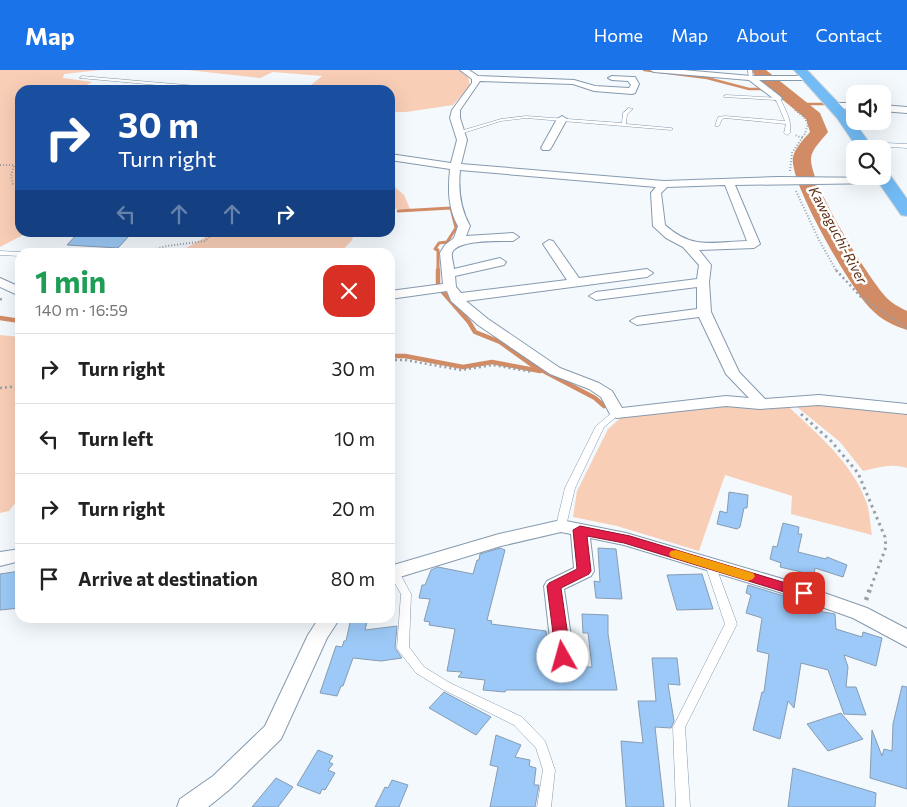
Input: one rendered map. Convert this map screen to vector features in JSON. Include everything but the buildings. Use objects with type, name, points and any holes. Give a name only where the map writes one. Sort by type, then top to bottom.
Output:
[{"type":"main road","points":[[805,74],[833,104],[860,140]]},
{"type":"main road","points":[[889,185],[907,211]]},
{"type":"street","points":[[464,70],[476,78],[574,82],[580,79]]},
{"type":"street","points":[[654,70],[777,78],[805,74]]},
{"type":"street","points":[[752,75],[778,99]]},
{"type":"street","points":[[476,78],[476,83],[456,110],[456,118],[462,140],[455,167],[453,192],[459,217],[464,226],[459,240],[446,253],[451,286],[483,322],[555,371],[594,386],[607,394],[617,413],[726,401],[760,404],[819,400],[907,409]]},
{"type":"street","points":[[580,79],[594,88],[632,91],[634,84],[632,79],[612,78]]},
{"type":"street","points":[[572,93],[580,79]]},
{"type":"street","points":[[833,104],[846,105]]},
{"type":"street","points":[[891,109],[907,110]]},
{"type":"street","points":[[546,148],[562,119]]},
{"type":"street","points":[[395,159],[455,167],[664,184],[846,179]]},
{"type":"street","points":[[689,247],[754,244],[729,183]]},
{"type":"street","points":[[664,184],[656,193],[660,226],[670,236],[689,247],[705,265],[703,282],[704,312],[733,374],[755,396],[760,404]]},
{"type":"street","points":[[459,240],[513,237]]},
{"type":"street","points":[[549,244],[576,282]]},
{"type":"street","points":[[451,286],[500,262]]},
{"type":"street","points":[[395,294],[451,286],[576,282],[647,274]]},
{"type":"street","points":[[612,278],[626,292]]},
{"type":"street","points":[[0,282],[15,290]]},
{"type":"street","points":[[596,296],[703,282]]},
{"type":"street","points":[[636,321],[704,312]]},
{"type":"street","points":[[395,572],[499,540],[571,528],[626,539],[786,587],[860,613],[907,639]]},
{"type":"street","points":[[563,657],[554,586],[584,571],[571,528]]},
{"type":"street","points":[[0,559],[15,556]]},
{"type":"street","points":[[189,807],[221,783],[273,732],[318,635],[326,623]]},
{"type":"lane","points":[[82,77],[174,85]]},
{"type":"lane","points":[[726,96],[778,99],[779,104],[788,116],[787,133]]},
{"type":"lane","points":[[624,124],[625,113],[631,109]]},
{"type":"lane","points":[[460,132],[485,123],[514,118],[562,119],[672,129]]},
{"type":"lane","points":[[717,125],[720,118],[788,123]]},
{"type":"lane","points":[[891,146],[907,146]]},
{"type":"lane","points":[[0,253],[15,254]]},
{"type":"lane","points":[[571,528],[570,488],[600,426],[617,413]]},
{"type":"lane","points":[[683,807],[680,727],[731,624],[710,564]]},
{"type":"lane","points":[[395,578],[406,594],[404,648],[420,670],[446,686],[518,721],[541,745],[548,770],[544,807]]},
{"type":"path","points":[[787,133],[802,138],[794,146],[790,158],[790,180],[834,266],[848,285],[872,306],[907,328]]},
{"type":"path","points":[[0,165],[14,166],[11,176],[13,184],[15,185]]},
{"type":"path","points":[[158,248],[205,241],[209,237]]},
{"type":"path","points":[[395,360],[461,370],[493,365],[538,373]]},
{"type":"path","points":[[0,388],[15,386]]},
{"type":"path","points":[[789,403],[832,442],[858,473],[886,537],[886,547],[860,613]]},
{"type":"shaded area","points":[[0,70],[101,70],[64,74],[63,78],[92,82],[87,85],[15,85],[15,237],[19,237],[0,247]]},
{"type":"shaded area","points":[[187,70],[465,70],[467,71],[470,86],[453,105],[395,112],[395,85],[311,85],[322,76],[273,72],[260,78]]},
{"type":"shaded area","points":[[395,187],[404,195],[410,209],[395,209]]},
{"type":"shaded area","points":[[206,237],[353,237],[345,248],[186,248]]},
{"type":"shaded area","points":[[0,335],[15,336],[15,503],[9,511],[0,513]]},
{"type":"shaded area","points":[[730,402],[764,409],[789,407],[834,451],[853,476],[867,504],[872,535],[791,514],[792,496],[725,475],[699,551],[617,526],[573,517],[577,491],[608,429],[625,414]]},
{"type":"shaded area","points":[[820,405],[907,413],[907,468],[890,466],[863,471],[840,442],[797,407]]},
{"type":"waterway","points":[[644,70],[707,78],[749,89],[762,89]]},
{"type":"waterway","name":"Kawaguchi-River","points":[[759,70],[760,74],[814,117],[819,132],[802,158],[803,169],[810,187],[832,232],[870,293],[881,306],[907,322]]},
{"type":"waterway","name":"Kawaguchi-River","points":[[771,90],[783,92]]},
{"type":"waterway","points":[[799,104],[830,104]]},
{"type":"waterway","points":[[398,211],[451,208],[456,228],[447,242],[439,243],[435,249],[438,250],[438,284],[442,291],[469,322],[475,332],[500,342],[532,365],[595,398],[604,406]]},
{"type":"waterway","points":[[0,318],[15,320]]},
{"type":"waterway","points":[[395,356],[405,356],[463,367],[492,362],[540,371]]},
{"type":"slow traffic","points":[[676,554],[748,576]]},
{"type":"route","points":[[563,657],[554,586],[584,571],[580,530],[626,539],[804,593]]}]
